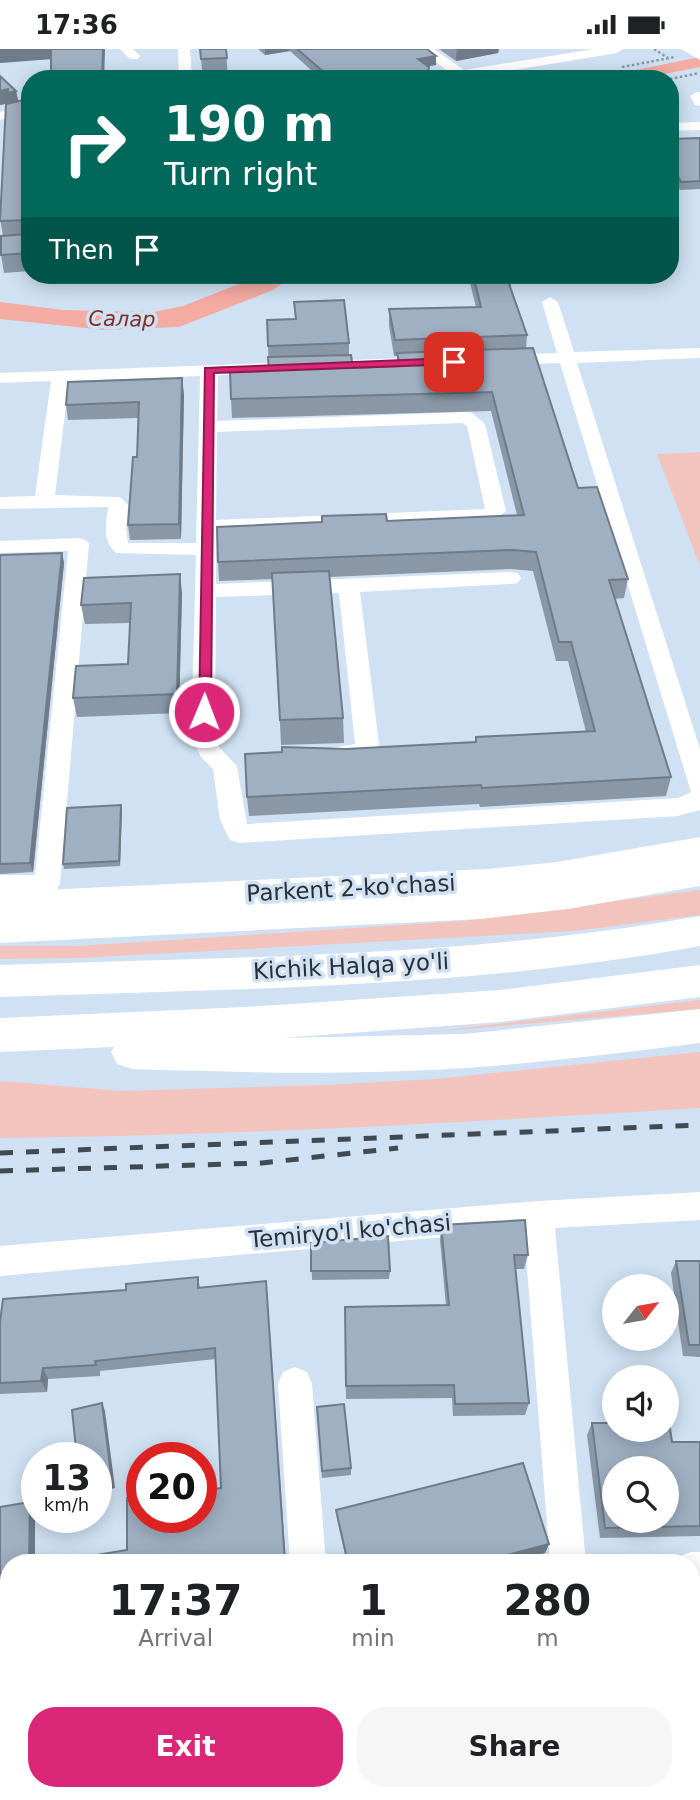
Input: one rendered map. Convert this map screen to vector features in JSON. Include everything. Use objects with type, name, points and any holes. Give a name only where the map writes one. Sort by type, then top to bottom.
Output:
[{"type":"highway","points":[[0,928],[480,904],[568,895],[700,872]]},
{"type":"highway","name":"Kichik Halqa yo'li","points":[[0,981],[204,974],[523,957],[654,940],[700,931]]},
{"type":"highway","points":[[0,1035],[245,1024],[500,1006],[700,981]]},
{"type":"highway","points":[[0,1047],[356,1056],[508,1048],[700,1026]]},
{"type":"main road","points":[[689,49],[700,55]]},
{"type":"main road","name":"Parkent 2-ko'chasi","points":[[0,905],[487,881],[557,874],[700,849]]},
{"type":"street","points":[[184,49],[185,70]]},
{"type":"street","points":[[426,49],[454,70]]},
{"type":"street","points":[[551,49],[566,58]]},
{"type":"street","points":[[502,70],[617,49]]},
{"type":"street","points":[[700,96],[697,96],[700,102]]},
{"type":"street","points":[[0,116],[21,111]]},
{"type":"street","points":[[679,127],[700,126]]},
{"type":"street","points":[[550,302],[700,787]]},
{"type":"street","points":[[482,361],[700,353]]},
{"type":"street","points":[[0,378],[454,362]]},
{"type":"street","points":[[209,370],[203,736],[209,751],[225,766],[232,820],[239,834],[678,807],[696,802],[700,797]]},
{"type":"street","points":[[44,501],[61,376]]},
{"type":"street","points":[[0,503],[113,501],[118,506],[117,546],[123,549],[206,538],[489,515],[496,511],[476,424],[466,417],[208,427]]},
{"type":"street","points":[[0,547],[79,544],[47,884],[0,885]]},
{"type":"street","points":[[206,590],[510,578]]},
{"type":"street","points":[[317,755],[362,752],[368,744],[349,586]]},
{"type":"street","points":[[216,758],[248,755]]},
{"type":"street","name":"Temiryo'l ko'chasi","points":[[0,1261],[538,1215],[700,1206]]},
{"type":"street","points":[[538,1215],[567,1554]]},
{"type":"street","points":[[295,1384],[307,1554]]},
{"type":"path","points":[[654,49],[668,58]]},
{"type":"path","points":[[679,77],[699,73]]},
{"type":"shaded area","points":[[700,452],[700,566],[657,454]]},
{"type":"shaded area","points":[[700,890],[700,915],[574,931],[80,958],[0,959],[0,946],[78,946],[463,921]]},
{"type":"shaded area","points":[[700,1000],[700,1009],[429,1032]]},
{"type":"shaded area","points":[[700,1052],[700,1108],[263,1131],[0,1138],[0,1081],[122,1091],[326,1085],[435,1079]]},
{"type":"water","points":[[700,57],[700,67],[679,71],[636,70]]},
{"type":"water","name":"Салар","points":[[239,284],[281,284],[273,290],[179,327],[105,330],[0,319],[0,302],[63,310],[154,312],[183,306]]},
{"type":"building","points":[[51,49],[103,49],[102,70],[51,70]]},
{"type":"building","points":[[200,49],[226,49],[227,58],[201,59]]},
{"type":"building","points":[[297,49],[427,49],[436,56],[418,59],[429,67],[428,70],[322,70]]},
{"type":"building","points":[[0,76],[16,91],[0,91]]},
{"type":"building","points":[[21,101],[21,220],[0,221],[6,104]]},
{"type":"building","points":[[700,138],[700,181],[681,182],[679,178],[679,139]]},
{"type":"building","points":[[21,234],[21,254],[1,255],[1,236]]},
{"type":"building","points":[[475,284],[509,284],[527,335],[395,340],[389,309],[481,307]]},
{"type":"building","points":[[344,300],[349,343],[268,346],[267,320],[296,319],[294,302]]},
{"type":"building","points":[[533,348],[578,488],[597,487],[628,579],[609,580],[671,777],[247,797],[245,754],[282,752],[282,747],[346,749],[476,742],[476,737],[595,731],[571,642],[559,642],[536,552],[513,550],[218,562],[217,527],[322,522],[322,516],[386,514],[387,521],[524,515],[492,392],[231,399],[230,372],[269,371],[268,357],[351,355],[353,368],[400,366],[397,353]]},
{"type":"building","points":[[182,378],[179,524],[128,525],[133,457],[137,457],[139,402],[66,405],[68,382]]},
{"type":"building","points":[[62,553],[30,863],[0,864],[0,555]]},
{"type":"building","points":[[329,571],[343,718],[280,720],[272,573]]},
{"type":"building","points":[[180,574],[177,694],[73,698],[76,666],[128,664],[131,603],[81,605],[84,578]]},
{"type":"building","points":[[121,805],[119,861],[63,864],[67,808]]},
{"type":"building","points":[[525,1220],[528,1255],[514,1255],[529,1403],[455,1404],[454,1385],[346,1386],[345,1307],[449,1305],[441,1225]]},
{"type":"building","points":[[388,1236],[390,1271],[311,1271],[311,1243]]},
{"type":"building","points":[[676,1261],[700,1261],[700,1345],[689,1345]]},
{"type":"building","points":[[198,1277],[198,1288],[266,1281],[284,1554],[103,1554],[127,1550],[127,1533],[217,1533],[217,1488],[221,1488],[215,1348],[95,1361],[96,1365],[43,1368],[41,1381],[0,1383],[0,1322],[3,1299],[126,1290],[126,1284]]},
{"type":"building","points":[[102,1403],[107,1442],[75,1442],[72,1410]]},
{"type":"building","points":[[344,1404],[351,1468],[322,1471],[317,1407]]},
{"type":"building","points":[[592,1423],[602,1423],[602,1442],[700,1442],[700,1526],[679,1526],[679,1456],[602,1456],[602,1504]]},
{"type":"building","points":[[523,1463],[549,1544],[511,1554],[346,1554],[336,1510]]},
{"type":"building","points":[[21,1504],[21,1533],[29,1533],[29,1554],[0,1554],[0,1507]]},
{"type":"railway","points":[[0,1153],[700,1125]]},
{"type":"railway","points":[[0,1171],[262,1163],[398,1148]]},
{"type":"route","points":[[204,712],[209,370],[454,362]]}]
